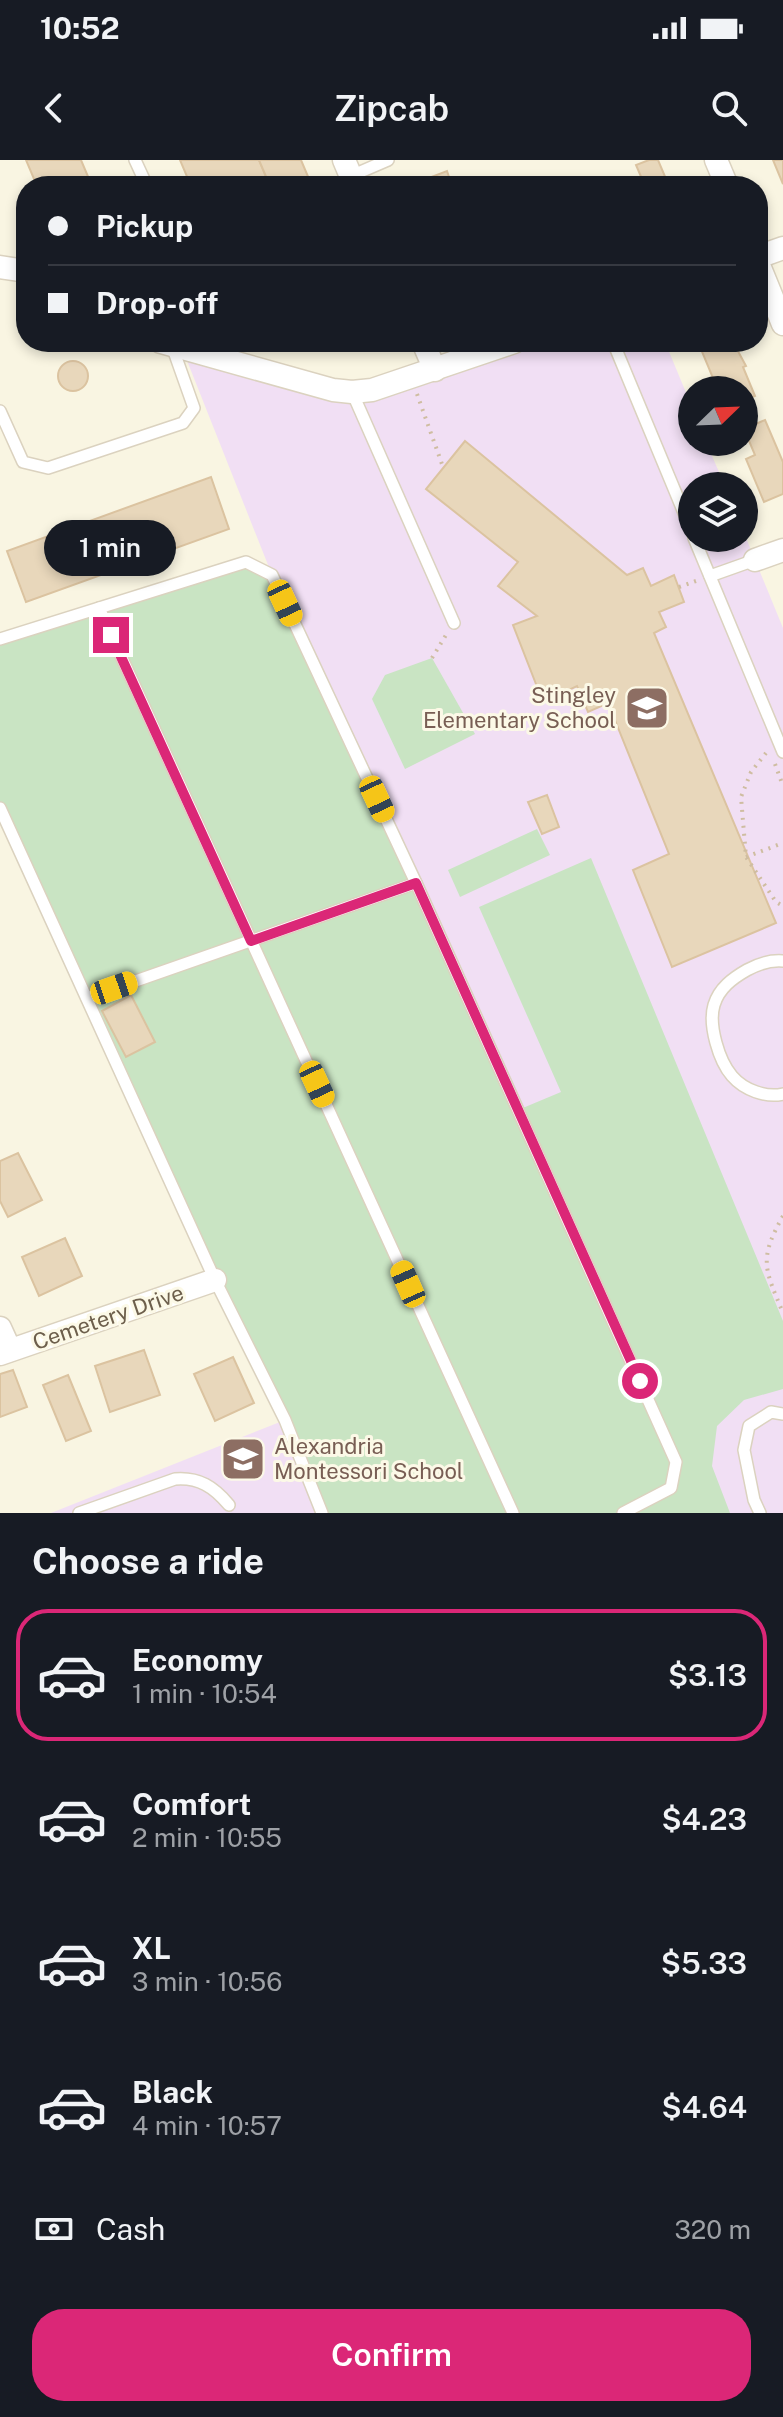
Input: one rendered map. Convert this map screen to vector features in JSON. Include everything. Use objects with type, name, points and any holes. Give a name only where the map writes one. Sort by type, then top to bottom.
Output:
[{"type":"street","points":[[768,286],[783,324]]},
{"type":"street","points":[[216,352],[333,390],[352,392],[372,390],[486,352]]},
{"type":"street","points":[[427,352],[435,370]]},
{"type":"street","points":[[755,560],[783,550]]},
{"type":"street","name":"Cemetery Drive","points":[[5,1352],[215,1280]]},
{"type":"street","points":[[0,1328],[5,1352]]},
{"type":"lane","points":[[350,174],[388,160]]},
{"type":"lane","points":[[0,411],[23,462],[48,468],[183,423],[194,408],[170,352]]},
{"type":"lane","points":[[617,352],[678,498]]},
{"type":"lane","points":[[352,392],[454,623]]},
{"type":"lane","points":[[700,552],[783,752]]},
{"type":"lane","points":[[710,576],[755,560]]},
{"type":"lane","points":[[0,639],[246,562],[272,575],[416,883],[676,1462],[671,1488],[623,1513]]},
{"type":"lane","points":[[99,608],[513,1513]]},
{"type":"lane","points":[[0,808],[215,1280],[285,1420],[322,1513]]},
{"type":"lane","points":[[87,998],[416,883]]},
{"type":"lane","points":[[783,961],[774,960],[754,966],[732,978],[719,993],[713,1007],[712,1025],[721,1056],[732,1076],[754,1092],[783,1094]]},
{"type":"lane","points":[[760,1513],[754,1500],[744,1450],[746,1438],[749,1426],[771,1412],[783,1414]]},
{"type":"lane","points":[[79,1513],[184,1478],[195,1479],[213,1488],[229,1505]]},
{"type":"path","points":[[411,377],[443,467]]},
{"type":"path","points":[[432,658],[454,623]]},
{"type":"path","points":[[783,786],[769,749],[751,772],[741,797],[746,857],[776,902],[783,906]]},
{"type":"path","points":[[746,857],[783,843]]},
{"type":"path","points":[[783,1216],[769,1241],[765,1269],[783,1313]]},
{"type":"shaded area","points":[[184,352],[196,352],[333,390],[476,352],[669,352],[679,376],[678,456],[712,456],[719,472],[678,472],[678,552],[752,552],[783,628],[783,1513],[699,1513],[272,575]]},
{"type":"shaded area","name":"Alexandria Montessori School","points":[[285,1420],[322,1513],[51,1513]]},
{"type":"green space","points":[[246,562],[272,575],[518,1110],[561,1092],[479,907],[591,858],[783,1321],[783,1389],[744,1400],[717,1426],[712,1466],[730,1513],[322,1513],[0,808],[0,639]]},
{"type":"green space","points":[[432,658],[475,734],[405,769],[372,699],[385,675]]},
{"type":"green space","points":[[537,829],[550,855],[460,897],[448,870]]},
{"type":"building","points":[[26,160],[81,160],[88,176],[33,176]]},
{"type":"building","points":[[180,160],[259,160],[266,176],[187,176]]},
{"type":"building","points":[[259,160],[301,160],[308,176],[266,176]]},
{"type":"building","points":[[658,160],[665,176],[641,176],[636,165]]},
{"type":"building","points":[[773,160],[783,160],[783,184]]},
{"type":"building","points":[[702,352],[738,352],[746,366],[743,367],[747,376],[712,376]]},
{"type":"building","points":[[73,361],[84,365],[88,376],[84,387],[73,391],[62,387],[58,376],[62,365]]},
{"type":"building","points":[[765,420],[783,462],[783,494],[764,502],[758,488],[758,472],[751,472],[746,459],[758,456],[758,423]]},
{"type":"building","name":"Stingley Elementary School","points":[[465,441],[627,575],[643,568],[651,586],[674,575],[684,602],[659,612],[666,627],[654,633],[776,923],[672,967],[633,870],[669,854],[608,703],[588,712],[577,686],[543,702],[513,625],[537,616],[498,586],[518,562],[426,489]]},
{"type":"building","points":[[211,477],[229,529],[26,602],[7,551]]},
{"type":"building","points":[[547,795],[559,827],[542,834],[528,802]]},
{"type":"building","points":[[131,995],[155,1042],[126,1057],[102,1011]]},
{"type":"building","points":[[18,1153],[42,1200],[8,1217],[0,1201],[0,1161]]},
{"type":"building","points":[[65,1238],[82,1276],[39,1296],[22,1257]]},
{"type":"building","points":[[144,1350],[160,1395],[110,1412],[95,1366]]},
{"type":"building","points":[[233,1357],[254,1403],[215,1421],[194,1374]]},
{"type":"building","points":[[13,1370],[27,1407],[0,1417],[0,1374]]},
{"type":"building","points":[[68,1375],[91,1431],[66,1441],[43,1385]]},
{"type":"place","name":"Stingley Elementary School","points":[[647,708]]},
{"type":"place","name":"Alexandria Montessori School","points":[[243,1459]]},
{"type":"route","points":[[111,635],[251,941],[416,883],[640,1381]]}]
